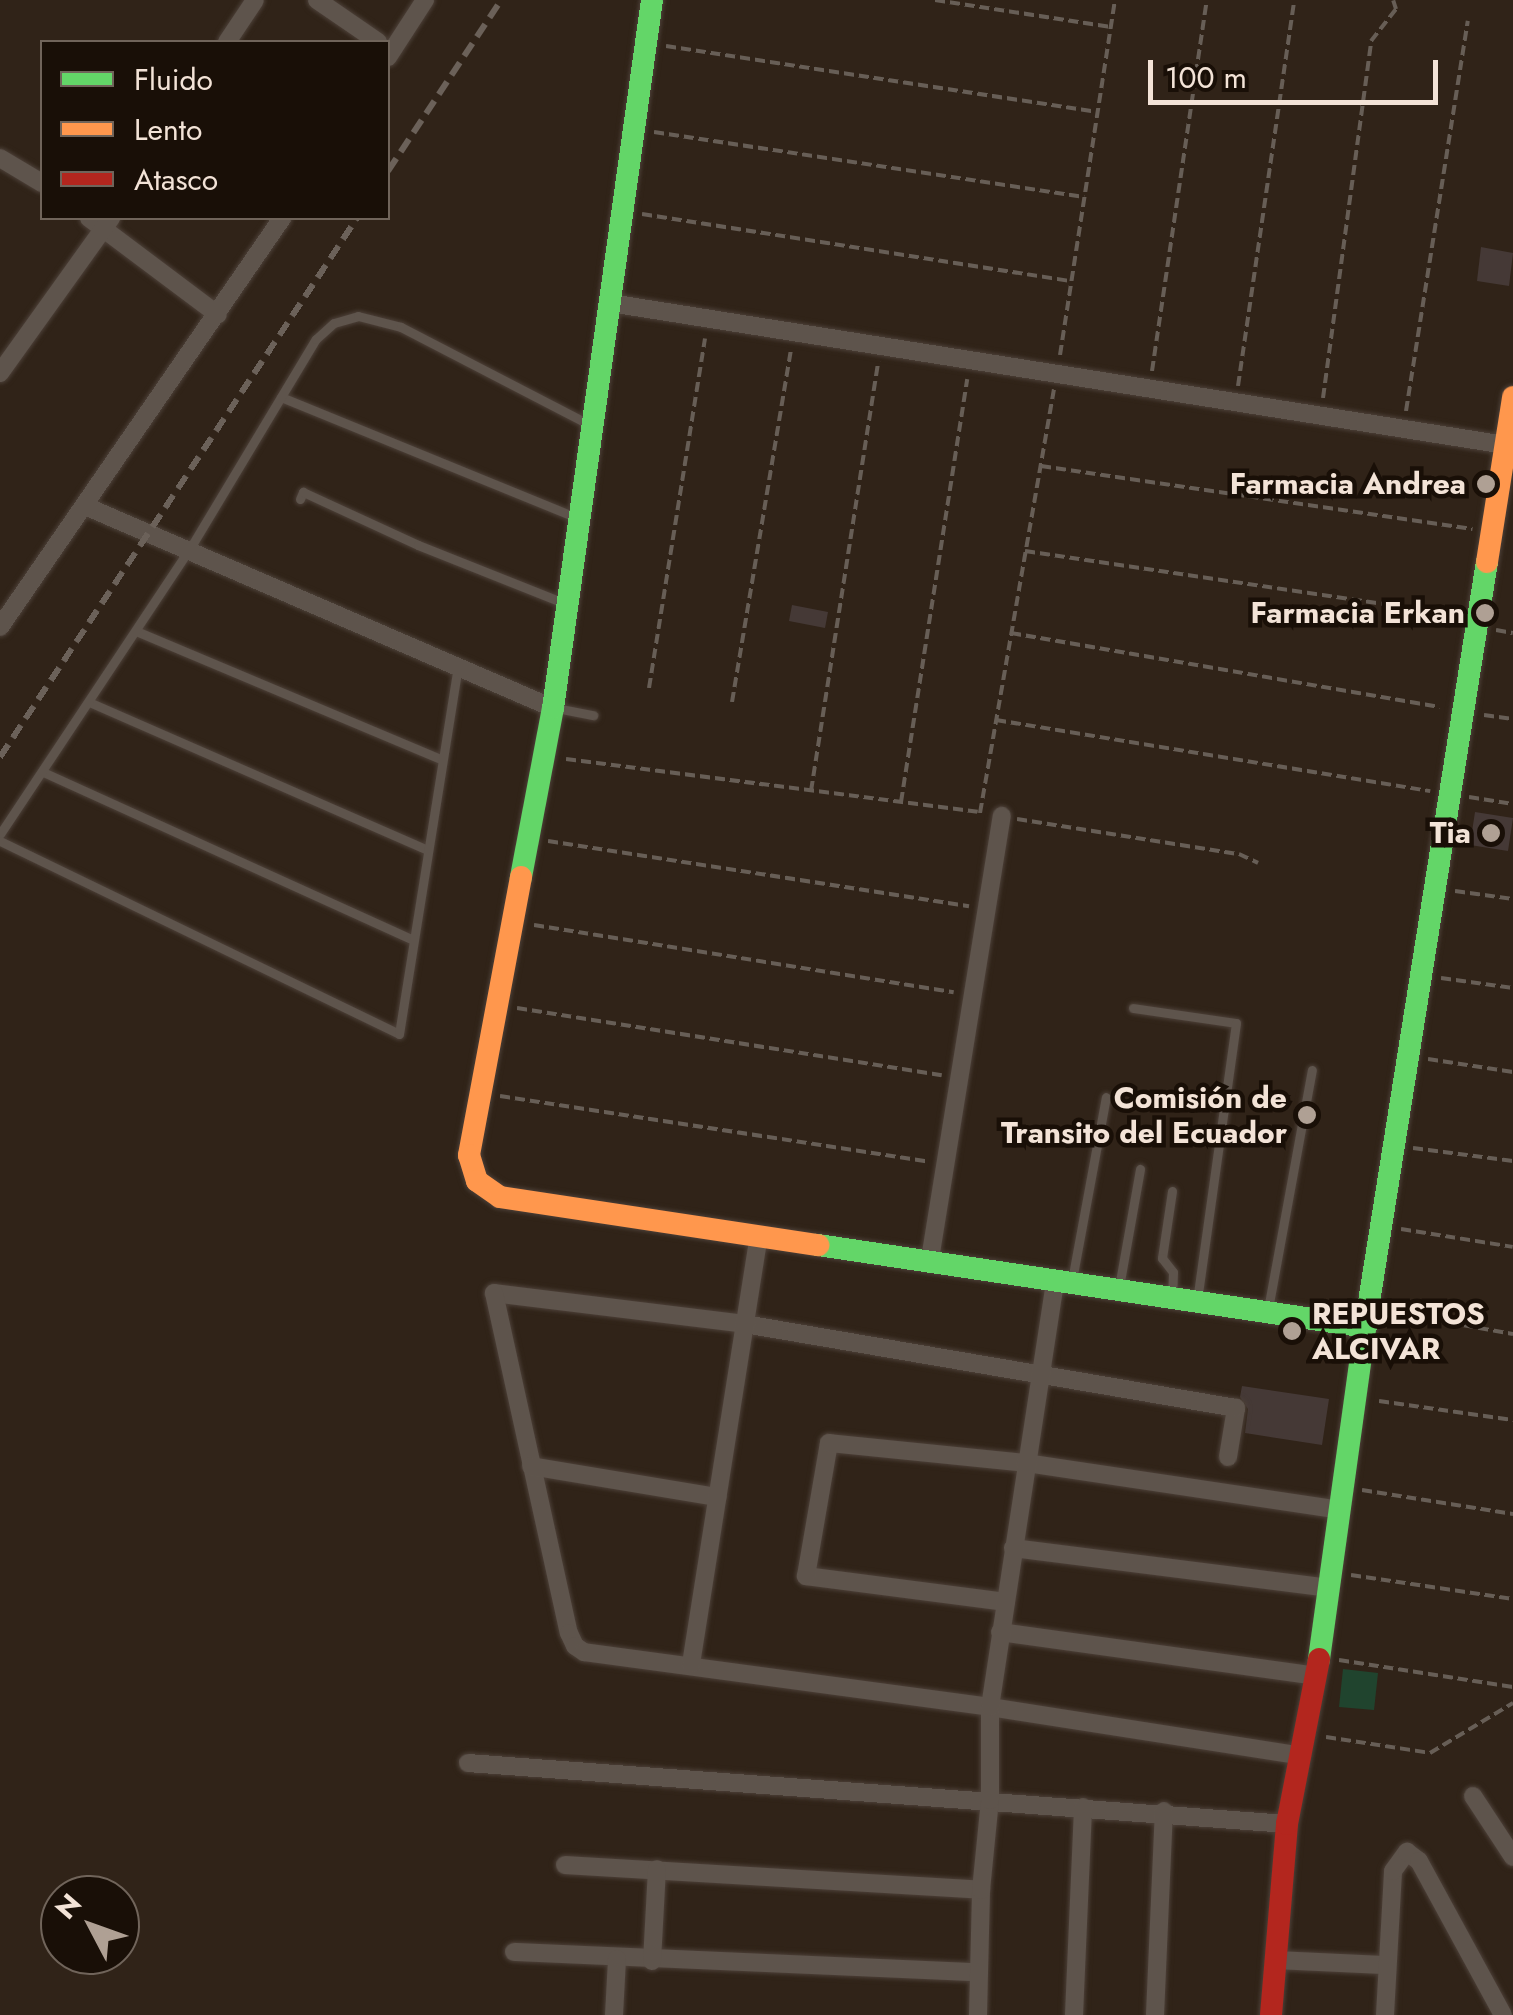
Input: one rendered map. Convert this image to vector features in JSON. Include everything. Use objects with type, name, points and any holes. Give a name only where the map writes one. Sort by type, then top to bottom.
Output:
[{"type":"street","points":[[228,40],[255,0]]},
{"type":"street","points":[[318,0],[372,40]]},
{"type":"street","points":[[390,45],[425,0]]},
{"type":"street","points":[[649,2],[553,708],[469,1155],[477,1181],[500,1197],[930,1258],[1267,1312],[1367,1317]]},
{"type":"street","points":[[0,158],[40,182]]},
{"type":"street","points":[[0,627],[281,220]]},
{"type":"street","points":[[0,373],[101,221],[218,315]]},
{"type":"street","points":[[610,302],[1506,445]]},
{"type":"street","points":[[1271,2015],[1286,1824],[1318,1667],[1354,1398],[1421,976],[1426,912],[1435,888],[1513,398]]},
{"type":"street","points":[[85,506],[553,708]]},
{"type":"street","points":[[930,1258],[1002,816]]},
{"type":"street","points":[[691,1664],[760,1235]]},
{"type":"street","points":[[978,2015],[981,1890],[990,1800],[990,1707],[1040,1376],[1063,1282]]},
{"type":"street","points":[[1228,1457],[1236,1408],[746,1324],[494,1293],[575,1646],[584,1652],[1304,1745]]},
{"type":"street","points":[[1006,1602],[811,1579],[804,1570],[829,1443],[1341,1498]]},
{"type":"street","points":[[531,1466],[717,1498]]},
{"type":"street","points":[[1013,1548],[1330,1580]]},
{"type":"street","points":[[1000,1632],[1318,1667]]},
{"type":"street","points":[[468,1764],[1164,1812],[1286,1824]]},
{"type":"street","points":[[1473,1796],[1513,1857]]},
{"type":"street","points":[[1074,2015],[1083,1808]]},
{"type":"street","points":[[1156,2015],[1164,1812]]},
{"type":"street","points":[[1386,2015],[1385,1965],[1392,1870],[1406,1852],[1420,1861],[1503,2015]]},
{"type":"street","points":[[564,1864],[981,1890]]},
{"type":"street","points":[[652,1962],[657,1869]]},
{"type":"street","points":[[514,1952],[652,1962],[979,1972]]},
{"type":"street","points":[[614,2015],[616,1959]]},
{"type":"street","points":[[1274,1960],[1385,1965]]},
{"type":"lane","points":[[458,666],[440,759],[399,1034],[0,837],[188,550],[316,340],[334,323],[358,316],[401,327],[592,426]]},
{"type":"lane","points":[[281,397],[580,519]]},
{"type":"lane","points":[[300,500],[303,492],[418,546],[568,604]]},
{"type":"lane","points":[[136,630],[440,759]]},
{"type":"lane","points":[[90,702],[426,849]]},
{"type":"lane","points":[[553,708],[593,716]]},
{"type":"lane","points":[[42,772],[412,939]]},
{"type":"lane","points":[[1132,1008],[1236,1022],[1197,1302]]},
{"type":"lane","points":[[1267,1312],[1312,1070]]},
{"type":"lane","points":[[1063,1282],[1106,1097]]},
{"type":"lane","points":[[1118,1290],[1140,1169]]},
{"type":"lane","points":[[1172,1191],[1162,1258],[1174,1272],[1172,1298]]},
{"type":"path","points":[[934,0],[1110,27]]},
{"type":"path","points":[[980,812],[1057,373],[1115,0]]},
{"type":"path","points":[[1150,388],[1207,0]]},
{"type":"path","points":[[1236,402],[1294,0]]},
{"type":"path","points":[[1321,415],[1370,41],[1396,9],[1393,0]]},
{"type":"path","points":[[1403,429],[1468,21]]},
{"type":"path","points":[[646,44],[1097,112]]},
{"type":"path","points":[[634,129],[1084,198]]},
{"type":"path","points":[[623,211],[1071,282]]},
{"type":"path","points":[[649,688],[708,318]]},
{"type":"path","points":[[732,702],[795,332]]},
{"type":"path","points":[[811,791],[881,345]]},
{"type":"path","points":[[901,802],[970,359]]},
{"type":"path","points":[[1040,466],[1492,532]]},
{"type":"path","points":[[1025,551],[1478,618]]},
{"type":"path","points":[[1011,633],[1513,720]]},
{"type":"path","points":[[996,720],[1513,804]]},
{"type":"path","points":[[544,756],[980,812],[1239,854],[1258,864]]},
{"type":"path","points":[[529,838],[987,909]]},
{"type":"path","points":[[1435,888],[1513,899]]},
{"type":"path","points":[[513,922],[973,995]]},
{"type":"path","points":[[1421,976],[1513,988]]},
{"type":"path","points":[[497,1005],[962,1078]]},
{"type":"path","points":[[1408,1056],[1513,1072]]},
{"type":"path","points":[[480,1093],[947,1164]]},
{"type":"path","points":[[1394,1146],[1513,1161]]},
{"type":"path","points":[[1381,1226],[1513,1246]]},
{"type":"path","points":[[1367,1317],[1513,1334]]},
{"type":"path","points":[[1354,1398],[1513,1420]]},
{"type":"path","points":[[1341,1498],[1513,1514]]},
{"type":"path","points":[[1330,1580],[1513,1598]]},
{"type":"path","points":[[1318,1667],[1513,1687]]},
{"type":"path","points":[[1304,1745],[1430,1754],[1513,1703]]},
{"type":"green space","points":[[1343,1669],[1378,1673],[1374,1710],[1339,1707]]},
{"type":"building","points":[[1481,247],[1513,253],[1509,286],[1477,281]]},
{"type":"building","points":[[792,605],[828,612],[825,628],[789,621]]},
{"type":"building","name":"Tia","points":[[1475,812],[1513,818],[1508,851],[1470,845]]},
{"type":"building","points":[[1242,1386],[1329,1399],[1322,1445],[1245,1433],[1248,1409],[1240,1397]]},
{"type":"railway","points":[[390,168],[501,0]]},
{"type":"railway","points":[[0,757],[356,220]]},
{"type":"traffic: fast","points":[[521,877],[553,708],[652,0]]},
{"type":"traffic: fast","points":[[1319,1659],[1368,1308],[1487,562]]},
{"type":"traffic: fast","points":[[818,1245],[1366,1327]]},
{"type":"traffic: slow","points":[[1487,562],[1513,397]]},
{"type":"traffic: slow","points":[[521,877],[469,1155],[477,1181],[500,1197],[818,1245]]},
{"type":"traffic: jam","points":[[1271,2015],[1287,1824],[1319,1659]]},
{"type":"place","name":"Farmacia Andrea","points":[[1486,484]]},
{"type":"place","name":"Farmacia Erkan","points":[[1485,613]]},
{"type":"place","name":"Tia","points":[[1491,833]]},
{"type":"place","name":"Comisión de Transito del Ecuador","points":[[1307,1115]]},
{"type":"place","name":"REPUESTOS ALCIVAR","points":[[1292,1331]]}]
